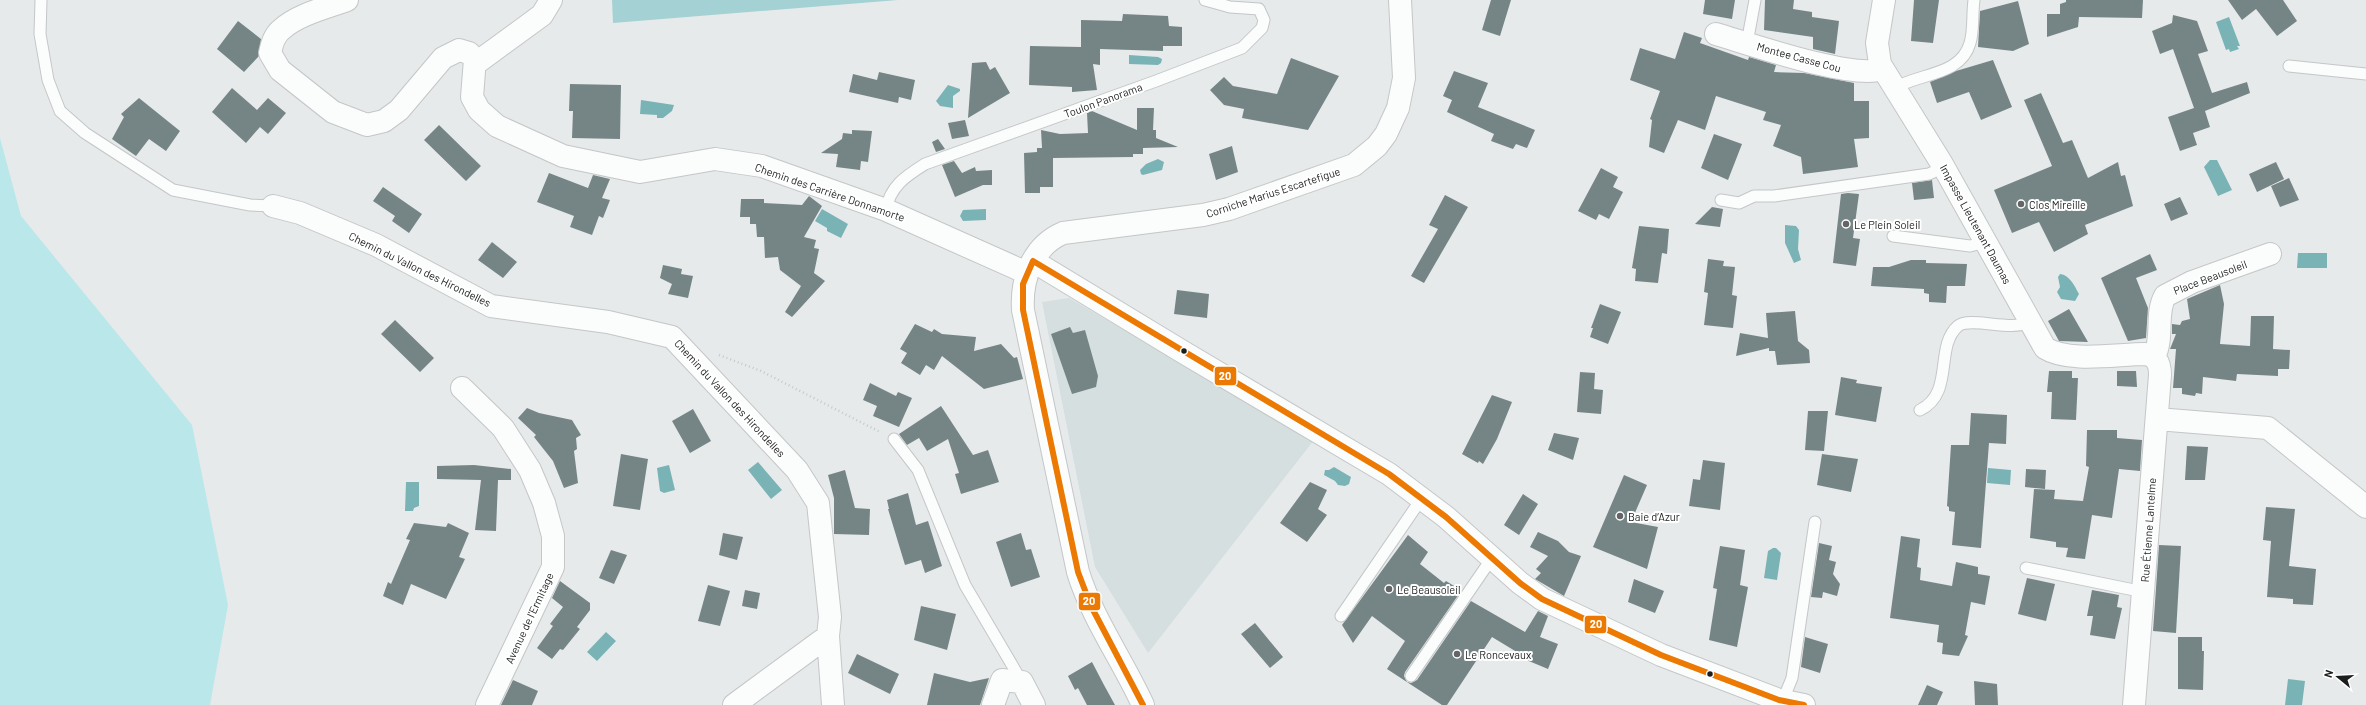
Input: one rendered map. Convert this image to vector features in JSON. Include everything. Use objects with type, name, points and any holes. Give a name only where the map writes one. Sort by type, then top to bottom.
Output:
[{"type":"street","points":[[347,0],[297,20],[281,29],[273,40],[270,53],[280,70],[333,112],[367,125],[384,121],[399,110],[443,58],[459,50],[469,53],[475,59],[474,64]]},
{"type":"street","points":[[474,64],[542,15],[551,0]]},
{"type":"street","name":"Corniche Marius Escartefigue","points":[[1143,705],[1126,668],[1085,594],[1078,572],[1023,310],[1023,284],[1039,251],[1054,237],[1071,230],[1203,216],[1354,165],[1377,146],[1386,134],[1400,100],[1404,72],[1400,0]]},
{"type":"street","name":"Impasse Lieutenant Daumas","points":[[1884,0],[1877,54],[1882,69],[1944,167],[2045,348],[2056,354],[2108,356],[2145,354],[2154,357]]},
{"type":"street","name":"Montee Casse Cou","points":[[1716,34],[1851,70],[1876,72],[1882,69]]},
{"type":"street","name":"Chemin des Carrière Donnamorte","points":[[474,64],[472,97],[479,110],[497,126],[563,156],[640,172],[714,159],[762,166],[886,210],[1030,267],[1183,352],[1389,474],[1422,498],[1530,592],[1557,607],[1604,627],[1661,655],[1779,702],[1804,705]]},
{"type":"street","name":"Chemin du Vallon des Hirondelles","points":[[273,206],[300,213],[376,245],[490,306],[608,322],[672,337],[798,470],[818,504],[830,617],[828,636],[833,705]]},
{"type":"street","name":"Place Beausoleil","points":[[2154,357],[2159,341],[2161,308],[2165,296],[2181,286],[2270,254]]},
{"type":"street","name":"Rue Étienne Lantelme","points":[[2134,705],[2160,375],[2159,363],[2154,357]]},
{"type":"street","name":"Avenue de l'Ermitage","points":[[462,388],[503,428],[530,470],[544,503],[553,536],[553,567],[487,705]]},
{"type":"street","points":[[2157,419],[2268,428],[2366,507]]},
{"type":"street","points":[[734,705],[828,636]]},
{"type":"street","points":[[993,705],[1002,680],[1022,682],[1034,705]]},
{"type":"lane","points":[[41,0],[40,34],[48,80],[60,111],[85,133],[173,190],[250,205],[273,206]]},
{"type":"lane","name":"Toulon Panorama","points":[[886,210],[888,198],[902,178],[925,164],[1156,81],[1242,48],[1262,28],[1264,20],[1259,9],[1230,7],[1205,0]]},
{"type":"lane","points":[[1747,43],[1755,0]]},
{"type":"lane","points":[[1895,88],[1906,81],[1948,69],[1958,62],[1971,42],[1974,0]]},
{"type":"lane","points":[[2289,66],[2366,74]]},
{"type":"lane","points":[[1721,200],[1738,203],[1757,196],[1774,196],[1929,174],[1944,167]]},
{"type":"lane","points":[[1893,236],[1970,246],[1986,242]]},
{"type":"lane","points":[[1920,410],[1931,403],[1935,398],[1941,381],[1950,337],[1958,326],[1967,323],[2022,326],[2030,322]]},
{"type":"lane","points":[[894,439],[918,470],[965,585],[1022,682]]},
{"type":"lane","points":[[1341,616],[1422,498]]},
{"type":"lane","points":[[1779,702],[1792,678],[1815,522]]},
{"type":"lane","points":[[1411,676],[1492,558]]},
{"type":"lane","points":[[2026,568],[2144,592]]},
{"type":"path","points":[[716,354],[761,371],[894,439]]},
{"type":"shaded area","points":[[612,0],[898,0],[613,23]]},
{"type":"shaded area","points":[[2229,17],[2240,46],[2237,46],[2239,49],[2230,52],[2229,49],[2226,50],[2216,22]]},
{"type":"shaded area","points":[[1129,55],[1158,57],[1162,59],[1161,63],[1158,65],[1129,64]]},
{"type":"shaded area","points":[[948,85],[960,89],[960,91],[953,96],[953,108],[940,106],[936,101]]},
{"type":"shaded area","points":[[641,100],[674,105],[672,111],[663,118],[657,118],[657,115],[640,114]]},
{"type":"shaded area","points":[[0,138],[21,216],[192,425],[228,605],[210,705],[0,705]]},
{"type":"shaded area","points":[[1158,159],[1164,162],[1162,170],[1143,175],[1141,174],[1140,170],[1146,164]]},
{"type":"shaded area","points":[[2210,160],[2217,160],[2232,190],[2218,196],[2204,167]]},
{"type":"shaded area","points":[[822,209],[848,224],[841,238],[827,231],[827,228],[815,221]]},
{"type":"shaded area","points":[[986,209],[986,220],[963,221],[960,216],[963,210]]},
{"type":"shaded area","points":[[1785,225],[1796,226],[1799,230],[1798,249],[1801,260],[1794,263],[1785,243]]},
{"type":"shaded area","points":[[2298,253],[2327,253],[2327,268],[2297,268]]},
{"type":"shaded area","points":[[2060,274],[2067,277],[2076,288],[2079,294],[2075,301],[2061,299],[2057,292],[2060,287],[2058,277]]},
{"type":"shaded area","points":[[1069,298],[1314,440],[1148,653],[1095,567],[1042,302]]},
{"type":"shaded area","points":[[758,462],[782,490],[771,499],[748,470]]},
{"type":"shaded area","points":[[669,465],[675,490],[664,493],[660,491],[657,468]]},
{"type":"shaded area","points":[[1334,467],[1351,477],[1349,484],[1345,486],[1338,485],[1335,481],[1324,475],[1325,470],[1329,470]]},
{"type":"shaded area","points":[[1988,468],[2011,470],[2010,485],[1987,483]]},
{"type":"shaded area","points":[[406,482],[419,482],[419,506],[414,508],[413,511],[405,511]]},
{"type":"shaded area","points":[[1776,548],[1781,553],[1777,580],[1764,578],[1768,551]]},
{"type":"shaded area","points":[[606,632],[616,641],[597,661],[587,652]]},
{"type":"shaded area","points":[[2288,679],[2305,681],[2302,705],[2285,705]]},
{"type":"building","points":[[1491,0],[1511,0],[1500,36],[1482,30]]},
{"type":"building","points":[[1705,0],[1735,0],[1732,19],[1703,14]]},
{"type":"building","points":[[1765,0],[1794,0],[1793,9],[1812,12],[1812,17],[1839,21],[1835,54],[1813,49],[1813,37],[1764,30]]},
{"type":"building","points":[[1914,0],[1939,0],[1933,43],[1911,41]]},
{"type":"building","points":[[2066,0],[2143,0],[2142,18],[2079,17],[2078,27],[2047,37],[2047,14],[2060,14],[2060,4],[2066,2]]},
{"type":"building","points":[[2228,0],[2283,0],[2297,21],[2277,36],[2256,9],[2242,20]]},
{"type":"building","points":[[2018,1],[2029,44],[2013,51],[1978,47],[1980,11]]},
{"type":"building","points":[[1123,14],[1168,16],[1169,26],[1182,27],[1182,46],[1163,46],[1163,51],[1100,49],[1100,65],[1093,64],[1097,90],[1072,92],[1072,87],[1029,85],[1030,46],[1081,47],[1081,20],[1122,21]]},
{"type":"building","points":[[2173,15],[2197,21],[2208,51],[2198,54],[2212,93],[2247,82],[2250,93],[2205,111],[2210,127],[2193,133],[2197,145],[2180,151],[2168,117],[2194,108],[2173,49],[2160,54],[2152,31],[2172,23]]},
{"type":"building","points":[[238,21],[261,39],[259,56],[244,72],[217,49]]},
{"type":"building","points":[[1684,32],[1702,38],[1700,43],[1748,60],[1749,57],[1776,65],[1774,72],[1804,73],[1854,83],[1854,101],[1869,101],[1869,138],[1854,139],[1858,167],[1803,174],[1801,157],[1773,146],[1781,125],[1763,120],[1766,112],[1716,96],[1705,130],[1678,120],[1664,153],[1649,147],[1652,120],[1650,119],[1660,91],[1630,80],[1640,48],[1675,59]]},
{"type":"building","points":[[1291,58],[1339,76],[1308,130],[1242,118],[1244,109],[1224,105],[1210,90],[1224,77],[1233,86],[1277,94]]},
{"type":"building","points":[[1993,60],[2012,107],[1981,120],[1969,92],[1937,103],[1930,82],[1956,71]]},
{"type":"building","points":[[986,62],[990,70],[995,67],[1010,93],[968,118],[972,63]]},
{"type":"building","points":[[1454,71],[1488,83],[1478,107],[1535,130],[1527,148],[1516,144],[1513,149],[1491,141],[1494,134],[1447,112],[1452,100],[1443,96]]},
{"type":"building","points":[[879,72],[915,80],[911,100],[899,97],[898,103],[849,92],[853,74],[877,80]]},
{"type":"building","points":[[570,84],[621,85],[620,139],[572,138],[573,111],[569,111]]},
{"type":"building","points":[[232,88],[257,110],[268,98],[286,113],[268,134],[260,127],[246,143],[212,112]]},
{"type":"building","points":[[2041,93],[2063,143],[2072,140],[2088,178],[2118,162],[2121,176],[2125,175],[2133,206],[2085,225],[2088,234],[2054,252],[2039,222],[2012,233],[1994,190],[2052,166],[2024,100]]},
{"type":"building","points":[[139,98],[180,131],[166,151],[149,139],[136,156],[112,139],[124,117],[121,114]]},
{"type":"building","points":[[1137,108],[1154,108],[1153,130],[1156,130],[1156,138],[1178,147],[1143,148],[1143,154],[1133,154],[1133,157],[1053,158],[1053,187],[1040,187],[1040,193],[1025,193],[1024,153],[1037,152],[1037,148],[1042,148],[1041,130],[1060,134],[1088,133],[1087,113],[1092,111],[1137,130]]},
{"type":"building","points":[[965,120],[969,136],[952,139],[948,123]]},
{"type":"building","points":[[439,125],[481,166],[466,181],[424,140]]},
{"type":"building","points":[[852,130],[872,131],[868,162],[861,161],[860,170],[836,167],[838,154],[821,153],[842,139],[843,133],[852,134]]},
{"type":"building","points":[[1714,134],[1742,144],[1728,180],[1701,168]]},
{"type":"building","points":[[938,139],[945,149],[936,152],[932,142]]},
{"type":"building","points":[[1232,146],[1238,172],[1216,180],[1209,154]]},
{"type":"building","points":[[954,161],[962,173],[975,167],[976,171],[992,170],[992,185],[983,185],[955,197],[942,165]]},
{"type":"building","points":[[2276,162],[2284,179],[2257,192],[2249,174]]},
{"type":"building","points":[[1601,168],[1618,177],[1613,187],[1623,192],[1609,219],[1599,214],[1596,220],[1578,211]]},
{"type":"building","points":[[549,173],[588,188],[593,175],[610,179],[602,198],[610,200],[603,218],[599,216],[592,235],[570,227],[574,216],[537,202]]},
{"type":"building","points":[[2289,178],[2299,200],[2280,207],[2271,186]]},
{"type":"building","points":[[1932,180],[1934,198],[1914,200],[1912,183]]},
{"type":"building","points":[[383,187],[422,214],[409,233],[392,221],[395,216],[373,201]]},
{"type":"building","name":"Le Plein Soleil","points":[[1841,194],[1859,194],[1853,238],[1860,239],[1856,266],[1833,263]]},
{"type":"building","points":[[1445,195],[1468,207],[1424,283],[1411,276],[1438,229],[1429,225]]},
{"type":"building","points":[[809,196],[822,206],[804,237],[816,240],[814,248],[819,249],[814,273],[825,281],[792,317],[785,312],[801,286],[780,270],[778,257],[765,258],[764,237],[757,237],[756,224],[750,224],[750,217],[740,217],[741,199],[764,199],[764,203],[802,205]]},
{"type":"building","points":[[2180,197],[2188,214],[2171,221],[2164,204]]},
{"type":"building","points":[[1712,207],[1723,209],[1720,227],[1695,224]]},
{"type":"building","points":[[1639,226],[1669,229],[1667,254],[1662,253],[1658,283],[1635,281],[1636,269],[1632,268]]},
{"type":"building","points":[[492,242],[517,262],[503,278],[478,260]]},
{"type":"building","points":[[2150,254],[2157,270],[2136,278],[2148,308],[2146,338],[2128,341],[2101,278]]},
{"type":"building","points":[[1708,259],[1724,261],[1723,266],[1735,267],[1732,295],[1737,296],[1733,328],[1704,325],[1708,293],[1704,292]]},
{"type":"building","points":[[1911,260],[1926,260],[1926,263],[1967,264],[1965,286],[1947,286],[1946,303],[1929,302],[1929,294],[1924,293],[1924,289],[1871,286],[1873,267],[1889,267]]},
{"type":"building","points":[[663,265],[682,269],[681,274],[693,276],[688,298],[668,294],[672,284],[660,278]]},
{"type":"building","points":[[2220,285],[2224,304],[2220,344],[2250,346],[2251,316],[2274,316],[2273,349],[2290,350],[2289,369],[2278,369],[2278,376],[2237,374],[2236,381],[2203,377],[2202,394],[2196,393],[2195,396],[2182,394],[2182,388],[2173,388],[2176,349],[2170,349],[2176,334],[2172,334],[2172,324],[2180,325],[2182,321],[2190,319],[2187,299]]},
{"type":"building","points":[[1177,290],[1209,294],[1207,318],[1174,314]]},
{"type":"building","points":[[1600,304],[1621,312],[1608,344],[1590,337],[1593,328],[1591,328]]},
{"type":"building","points":[[2069,309],[2088,342],[2059,341],[2048,321]]},
{"type":"building","points":[[1795,311],[1798,341],[1809,350],[1810,363],[1777,365],[1775,351],[1769,351],[1769,348],[1736,356],[1740,333],[1768,338],[1766,313]]},
{"type":"building","points":[[395,320],[434,358],[420,372],[381,334]]},
{"type":"building","points":[[915,324],[932,332],[934,329],[942,334],[976,337],[974,351],[1001,344],[1014,358],[1017,357],[1023,379],[984,389],[942,356],[934,370],[926,365],[920,375],[901,363],[907,353],[900,349]]},
{"type":"building","points":[[1070,327],[1073,333],[1085,330],[1098,376],[1096,387],[1072,394],[1051,334]]},
{"type":"building","points":[[2049,371],[2072,371],[2072,378],[2078,378],[2076,420],[2051,419],[2052,392],[2047,392]]},
{"type":"building","points":[[2117,371],[2136,371],[2137,387],[2117,386]]},
{"type":"building","points":[[1580,372],[1595,373],[1594,389],[1603,390],[1601,414],[1577,412]]},
{"type":"building","points":[[1841,377],[1857,380],[1856,383],[1882,387],[1876,422],[1835,415]]},
{"type":"building","points":[[870,383],[896,396],[898,392],[912,398],[899,427],[873,416],[877,406],[863,400]]},
{"type":"building","points":[[1492,395],[1512,402],[1497,439],[1483,464],[1479,461],[1478,463],[1462,454]]},
{"type":"building","points":[[941,406],[973,455],[988,450],[999,482],[961,494],[955,474],[959,473],[948,439],[927,451],[919,438],[907,445],[899,434]]},
{"type":"building","points":[[527,408],[539,413],[572,420],[581,435],[576,438],[577,449],[574,451],[578,483],[564,488],[553,461],[534,437],[536,435],[518,418]]},
{"type":"building","points":[[693,409],[711,441],[690,453],[672,421]]},
{"type":"building","points":[[1808,411],[1828,411],[1824,451],[1805,450]]},
{"type":"building","points":[[1971,413],[2007,415],[2006,444],[1989,443],[1981,548],[1952,545],[1955,512],[1949,511],[1949,507],[1947,506],[1951,445],[1969,445]]},
{"type":"building","points":[[2087,430],[2117,430],[2117,438],[2142,440],[2140,471],[2119,469],[2112,518],[2092,515],[2085,559],[2066,557],[2068,548],[2056,547],[2056,542],[2030,538],[2034,489],[2055,490],[2054,499],[2083,501],[2089,467],[2086,466]]},
{"type":"building","points":[[1554,433],[1579,438],[1573,460],[1548,450]]},
{"type":"building","points":[[2187,446],[2208,447],[2205,480],[2185,480]]},
{"type":"building","points":[[621,454],[648,459],[640,510],[613,506]]},
{"type":"building","points":[[1822,454],[1858,459],[1851,492],[1817,485]]},
{"type":"building","points":[[1703,460],[1725,463],[1720,510],[1689,506],[1693,479],[1700,480]]},
{"type":"building","points":[[474,465],[511,469],[511,480],[498,480],[496,531],[475,530],[481,480],[437,479],[437,466]]},
{"type":"building","points":[[2026,469],[2046,470],[2045,489],[2025,487]]},
{"type":"building","points":[[845,470],[855,508],[870,509],[869,535],[834,534],[834,498],[828,475]]},
{"type":"building","name":"Baie d’Azur","points":[[1624,475],[1647,485],[1631,522],[1658,527],[1647,569],[1593,547]]},
{"type":"building","points":[[1310,482],[1327,490],[1318,509],[1327,515],[1307,542],[1280,523]]},
{"type":"building","points":[[908,493],[916,525],[928,521],[942,566],[925,573],[921,560],[905,565],[888,509],[887,500]]},
{"type":"building","points":[[1523,494],[1538,504],[1519,535],[1504,525]]},
{"type":"building","points":[[2266,507],[2295,509],[2289,566],[2316,569],[2313,605],[2293,604],[2293,599],[2267,597],[2271,541],[2263,540]]},
{"type":"building","points":[[414,523],[446,527],[448,523],[469,533],[459,557],[465,559],[446,599],[411,584],[403,605],[383,596],[388,582],[391,584],[410,540],[406,539]]},
{"type":"building","points":[[1538,532],[1558,541],[1569,552],[1581,556],[1564,596],[1535,579],[1541,573],[1536,569],[1548,556],[1530,547]]},
{"type":"building","points":[[723,533],[743,537],[737,560],[719,555]]},
{"type":"building","points":[[1021,533],[1026,550],[1031,549],[1040,577],[1011,587],[996,542]]},
{"type":"building","points":[[1408,535],[1428,552],[1420,564],[1444,583],[1446,581],[1459,589],[1456,592],[1459,594],[1405,672],[1404,676],[1407,682],[1411,683],[1417,680],[1471,601],[1525,632],[1538,611],[1548,616],[1540,637],[1558,644],[1548,669],[1524,659],[1525,657],[1492,637],[1447,705],[1442,705],[1387,669],[1405,641],[1372,616],[1353,643],[1342,625]]},
{"type":"building","points":[[1901,536],[1920,539],[1917,567],[1921,568],[1920,580],[1952,586],[1956,562],[1978,567],[1978,574],[1990,576],[1985,605],[1971,602],[1965,635],[1968,636],[1959,656],[1942,654],[1943,643],[1937,642],[1939,625],[1890,618]]},
{"type":"building","points":[[1819,543],[1832,546],[1829,560],[1836,562],[1833,574],[1840,584],[1837,596],[1823,592],[1822,598],[1811,597]]},
{"type":"building","points":[[2159,545],[2181,546],[2176,633],[2153,631]]},
{"type":"building","points":[[1720,546],[1745,550],[1740,585],[1748,587],[1737,647],[1709,640],[1717,589],[1713,588]]},
{"type":"building","points":[[611,550],[627,555],[614,584],[599,578]]},
{"type":"building","points":[[2027,578],[2055,584],[2046,621],[2018,614]]},
{"type":"building","points":[[1634,579],[1664,591],[1655,613],[1628,602]]},
{"type":"building","points":[[560,581],[590,603],[590,610],[577,627],[580,629],[563,650],[560,649],[552,659],[537,648],[553,626],[550,624],[563,607],[552,598]]},
{"type":"building","points":[[708,585],[730,591],[720,626],[698,621]]},
{"type":"building","points":[[745,590],[760,593],[757,609],[742,606]]},
{"type":"building","points":[[2092,590],[2119,595],[2117,607],[2122,608],[2115,639],[2090,635],[2093,616],[2087,616]]},
{"type":"building","points":[[921,606],[956,614],[947,650],[914,640]]},
{"type":"building","points":[[1255,623],[1283,657],[1270,668],[1241,634]]},
{"type":"building","points":[[1805,637],[1828,644],[1820,673],[1801,667]]},
{"type":"building","points":[[2178,637],[2202,637],[2202,651],[2204,651],[2203,690],[2178,689]]},
{"type":"building","points":[[857,654],[899,674],[890,694],[848,673]]},
{"type":"building","points":[[1092,662],[1115,705],[1087,705],[1078,688],[1075,690],[1068,676]]},
{"type":"building","points":[[934,673],[970,682],[989,678],[980,705],[927,705]]},
{"type":"building","points":[[513,680],[538,691],[532,705],[501,705]]},
{"type":"building","points":[[1974,681],[1997,684],[1998,705],[1975,705]]},
{"type":"building","points":[[1927,685],[1943,692],[1937,705],[1918,705]]},
{"type":"transit line","name":"20","points":[[1033,261],[1389,474],[1446,517],[1520,583],[1542,599],[1661,655],[1779,700],[1804,705]]},
{"type":"transit line","name":"20","points":[[1033,261],[1023,284],[1023,310],[1078,572],[1091,606],[1143,705]]},
{"type":"place","name":"Clos Mireille","points":[[2021,204]]},
{"type":"place","name":"Le Plein Soleil","points":[[1846,224]]},
{"type":"place","name":"Baie d’Azur","points":[[1620,516]]},
{"type":"place","name":"Le Beausoleil","points":[[1389,589]]},
{"type":"place","name":"Le Roncevaux","points":[[1457,654]]}]
